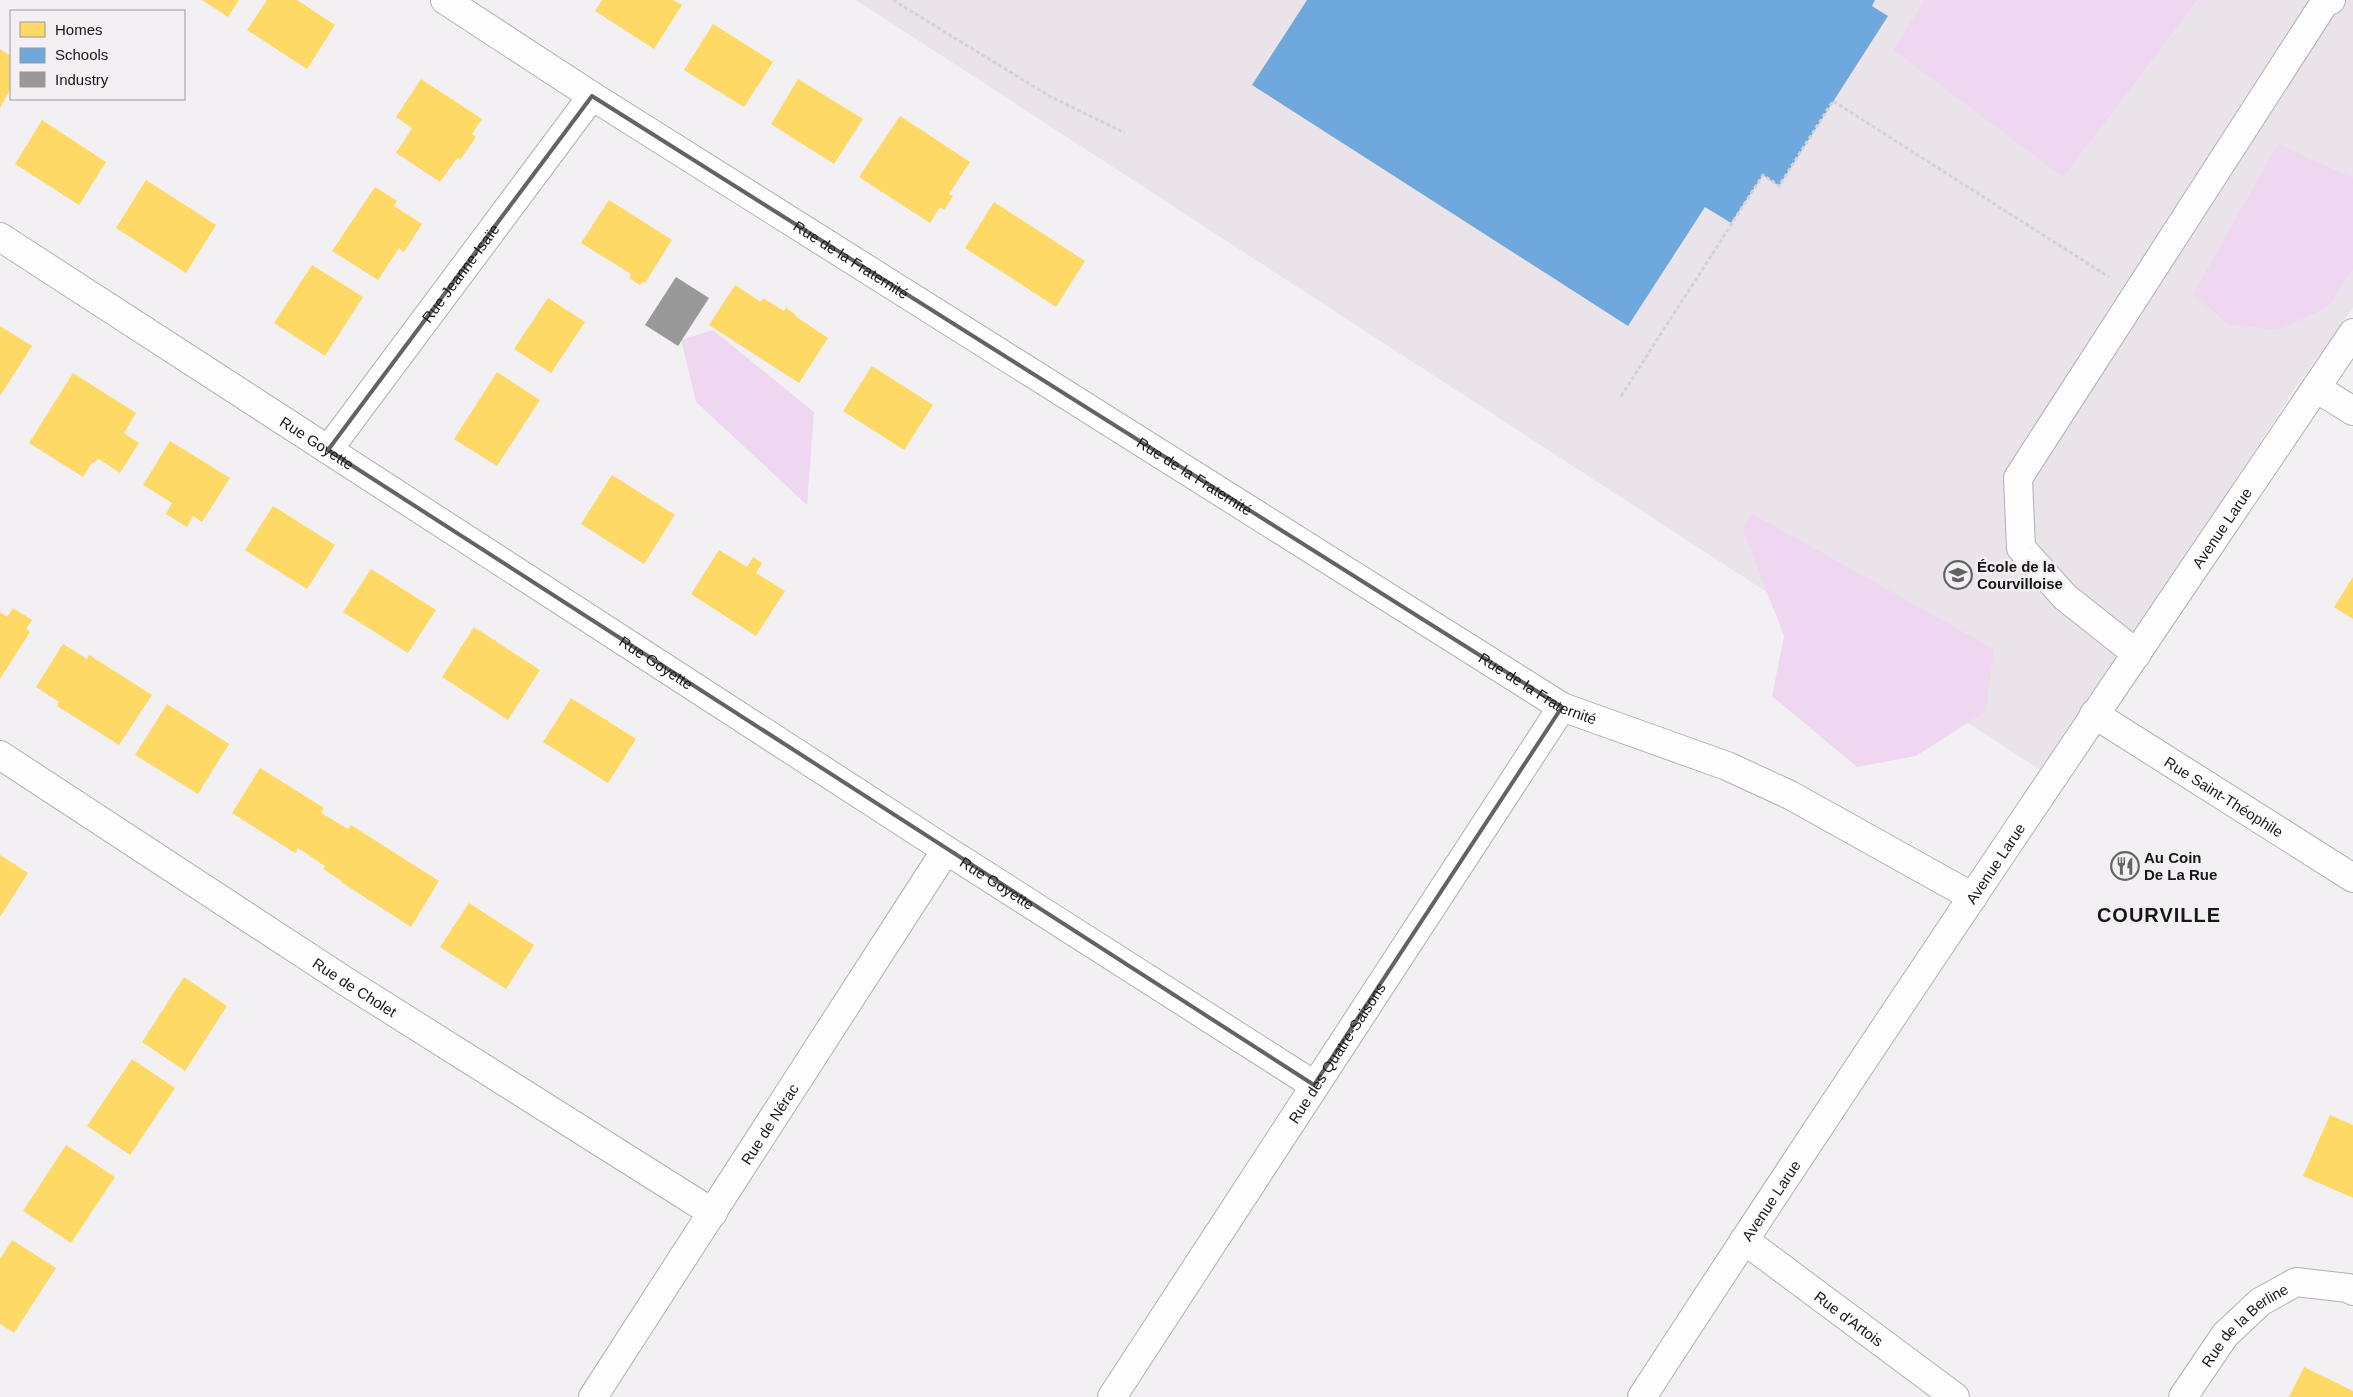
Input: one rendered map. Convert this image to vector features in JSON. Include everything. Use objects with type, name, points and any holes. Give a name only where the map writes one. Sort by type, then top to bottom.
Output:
[{"type":"street","name":"Rue de la Fraternité","points":[[445,0],[592,96],[1562,707],[1727,766],[1790,795],[1973,897]]},
{"type":"street","points":[[2137,654],[2065,597],[2021,548],[2018,478],[2325,2],[2332,0]]},
{"type":"street","name":"Rue Jeanne-Isaïe","points":[[328,450],[592,96]]},
{"type":"street","name":"Rue Goyette","points":[[0,237],[946,850],[1314,1085]]},
{"type":"street","name":"Avenue Larue","points":[[1642,1397],[1744,1240],[2094,714],[2137,654],[2353,334]]},
{"type":"street","points":[[2316,388],[2353,411]]},
{"type":"street","name":"Rue des Quatre-Saisons","points":[[1112,1397],[1562,707]]},
{"type":"street","name":"Rue Saint-Théophile","points":[[2094,714],[2353,878]]},
{"type":"street","name":"Rue de Cholet","points":[[0,755],[345,982],[713,1213]]},
{"type":"street","name":"Rue de Nérac","points":[[593,1397],[946,850]]},
{"type":"street","name":"Rue d'Artois","points":[[1744,1240],[1955,1397]]},
{"type":"street","name":"Rue de la Berline","points":[[2184,1397],[2225,1336],[2260,1302],[2296,1282],[2353,1290]]},
{"type":"path","points":[[893,0],[1051,97],[1125,133]]},
{"type":"path","points":[[1621,396],[1763,175],[1779,186],[1833,102],[2137,295]]},
{"type":"highlighted area","points":[[592,96],[1562,707],[1314,1085],[328,450]]},
{"type":"shaded area","name":"École de la Courvilloise","points":[[856,0],[2052,0],[2149,63],[2198,0],[2353,0],[2353,308],[2302,378],[2045,773]]},
{"type":"shaded area","points":[[1925,0],[2198,0],[2063,177],[1893,50]]},
{"type":"shaded area","points":[[2278,144],[2353,178],[2353,269],[2329,306],[2279,330],[2228,324],[2193,294]]},
{"type":"shaded area","points":[[713,330],[814,412],[807,505],[696,402],[681,340]]},
{"type":"shaded area","points":[[1751,513],[1994,649],[1986,711],[1916,756],[1857,767],[1772,696],[1784,636],[1743,530]]},
{"type":"building: Homes","points":[[202,0],[239,0],[228,17]]},
{"type":"building: Homes","points":[[267,0],[297,0],[335,25],[307,69],[247,30]]},
{"type":"building: Homes","points":[[602,0],[673,0],[682,5],[654,49],[595,11]]},
{"type":"building: Homes","points":[[713,24],[773,62],[744,107],[684,70]]},
{"type":"building: Homes","points":[[0,49],[10,55],[10,90],[0,108]]},
{"type":"building: Homes","points":[[421,79],[482,119],[472,134],[476,137],[460,160],[457,158],[440,182],[396,153],[412,128],[396,117]]},
{"type":"building: Homes","points":[[798,79],[863,119],[834,164],[771,124]]},
{"type":"building: Homes","points":[[900,116],[970,162],[949,194],[953,196],[944,210],[940,207],[930,223],[859,177]]},
{"type":"building: Homes","points":[[42,120],[106,162],[79,205],[15,164]]},
{"type":"building: Homes","points":[[146,180],[216,225],[186,273],[116,228]]},
{"type":"building: Homes","points":[[375,187],[397,201],[394,206],[422,224],[404,252],[399,248],[378,280],[332,251]]},
{"type":"building: Homes","points":[[609,200],[672,240],[645,283],[643,282],[640,285],[629,278],[631,274],[581,243]]},
{"type":"building: Homes","points":[[994,202],[1085,261],[1056,307],[965,248]]},
{"type":"building: Homes","points":[[312,265],[363,297],[325,356],[274,323]]},
{"type":"building: Homes","points":[[735,285],[761,302],[763,298],[784,311],[786,308],[828,338],[799,383],[709,325]]},
{"type":"building: Homes","points":[[548,298],[585,322],[551,373],[514,349]]},
{"type":"building: Homes","points":[[0,326],[32,346],[0,396]]},
{"type":"building: Homes","points":[[872,366],[933,405],[904,450],[843,411]]},
{"type":"building: Homes","points":[[497,372],[540,400],[497,466],[454,439]]},
{"type":"building: Homes","points":[[73,373],[136,413],[124,433],[139,443],[120,473],[99,459],[91,464],[83,477],[29,443]]},
{"type":"building: Homes","points":[[170,441],[230,478],[202,522],[193,516],[187,527],[166,514],[172,503],[143,485]]},
{"type":"building: Homes","points":[[612,475],[675,515],[644,564],[581,524]]},
{"type":"building: Homes","points":[[273,506],[335,545],[307,589],[245,550]]},
{"type":"building: Homes","points":[[719,550],[747,567],[753,557],[762,563],[756,573],[785,591],[756,636],[691,594]]},
{"type":"building: Homes","points":[[371,569],[436,610],[408,653],[343,612]]},
{"type":"building: Homes","points":[[2353,577],[2353,619],[2334,607]]},
{"type":"building: Homes","points":[[13,608],[32,620],[26,629],[30,632],[0,679],[0,612],[7,617]]},
{"type":"building: Homes","points":[[474,627],[540,670],[508,720],[442,677]]},
{"type":"building: Homes","points":[[63,644],[87,659],[89,655],[152,695],[119,745],[57,706],[59,702],[36,687]]},
{"type":"building: Homes","points":[[571,698],[636,739],[608,783],[543,742]]},
{"type":"building: Homes","points":[[167,704],[229,744],[198,794],[135,755]]},
{"type":"building: Homes","points":[[260,768],[324,808],[321,813],[348,829],[351,825],[439,881],[411,927],[341,882],[323,869],[325,866],[298,848],[295,853],[232,813]]},
{"type":"building: Homes","points":[[0,855],[28,873],[0,917]]},
{"type":"building: Homes","points":[[469,903],[534,945],[506,989],[440,947]]},
{"type":"building: Homes","points":[[184,977],[227,1006],[185,1071],[142,1042]]},
{"type":"building: Homes","points":[[132,1059],[175,1088],[130,1155],[87,1126]]},
{"type":"building: Homes","points":[[2330,1115],[2353,1125],[2353,1198],[2303,1176]]},
{"type":"building: Homes","points":[[66,1145],[115,1177],[71,1243],[23,1211]]},
{"type":"building: Homes","points":[[12,1240],[56,1268],[14,1333],[0,1324],[0,1259]]},
{"type":"building: Homes","points":[[2304,1367],[2353,1391],[2353,1397],[2289,1397]]},
{"type":"building: Schools","points":[[1307,0],[1875,0],[1872,6],[1888,16],[1779,186],[1763,175],[1731,223],[1705,207],[1628,326],[1252,85]]},
{"type":"building: Industry","points":[[676,277],[709,298],[678,346],[645,325]]},
{"type":"place","name":"École de la Courvilloise","points":[[1958,575]]},
{"type":"place","name":"Au Coin De La Rue","points":[[2125,866]]},
{"type":"district","name":"COURVILLE","points":[[2159,915]]}]
